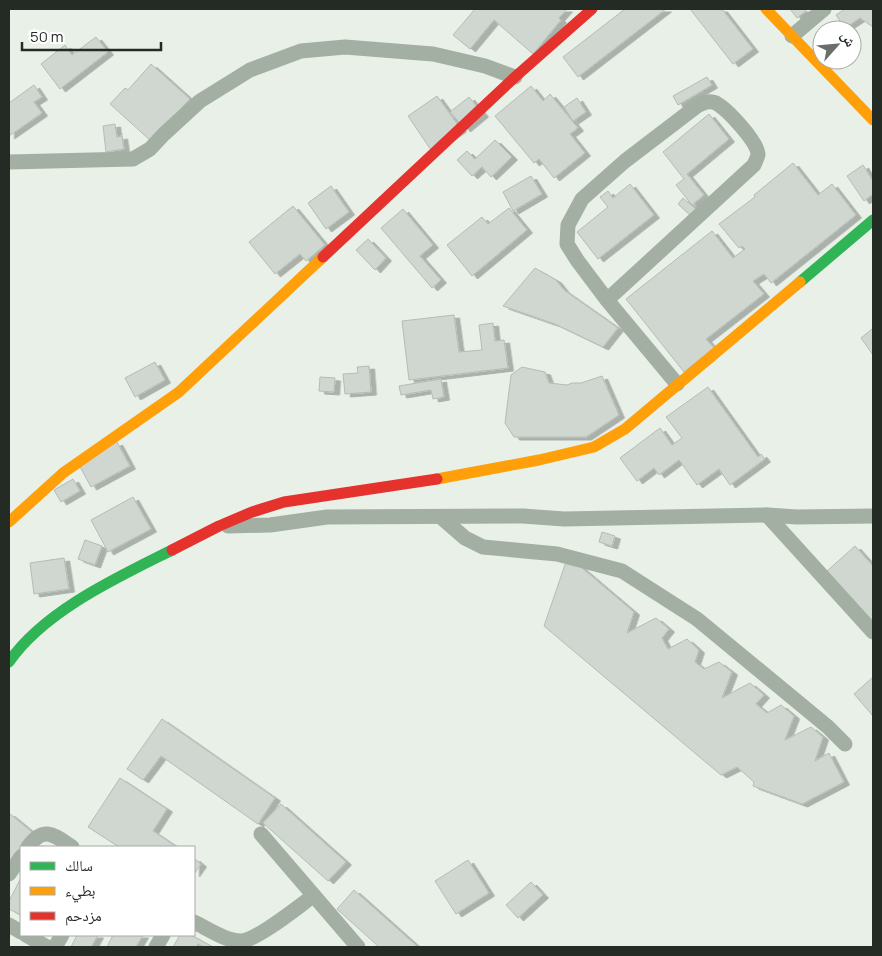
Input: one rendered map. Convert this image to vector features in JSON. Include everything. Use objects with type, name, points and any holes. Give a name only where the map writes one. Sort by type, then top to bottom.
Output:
[{"type":"street","points":[[9,522],[62,474],[179,392],[515,77],[592,9]]},
{"type":"street","points":[[766,9],[871,111]]},
{"type":"street","points":[[792,36],[824,9]]},
{"type":"street","points":[[9,162],[133,159],[150,150],[163,135],[200,101],[250,70],[301,51],[345,47],[433,54],[485,66],[515,77]]},
{"type":"street","points":[[607,300],[754,165],[758,154],[752,140],[739,123],[715,103],[706,102],[697,106],[625,161],[582,199],[568,226],[568,244],[577,260],[607,300],[677,384]]},
{"type":"street","points":[[9,662],[18,649],[40,628],[61,612],[108,584],[219,526],[252,512],[284,502],[474,473],[594,447],[625,429],[873,220]]},
{"type":"street","points":[[219,526],[270,526],[327,517],[442,518],[523,516],[564,519],[766,515],[797,517],[873,516]]},
{"type":"street","points":[[766,515],[873,632]]},
{"type":"street","points":[[442,518],[465,538],[483,547],[557,554],[622,571],[696,619],[828,727],[845,744]]},
{"type":"street","points":[[29,846],[38,836],[48,833],[70,846]]},
{"type":"street","points":[[261,834],[358,947]]},
{"type":"street","points":[[9,874],[20,858]]},
{"type":"street","points":[[195,922],[225,937],[243,941],[255,936],[313,896]]},
{"type":"street","points":[[9,925],[20,931]]},
{"type":"street","points":[[28,936],[47,947]]},
{"type":"street","points":[[55,947],[61,936]]},
{"type":"street","points":[[156,947],[162,936]]},
{"type":"building","points":[[475,9],[567,9],[559,18],[561,20],[533,54],[494,20],[470,49],[453,35]]},
{"type":"building","points":[[625,9],[666,9],[578,77],[563,57]]},
{"type":"building","points":[[690,9],[722,9],[753,49],[733,64]]},
{"type":"building","points":[[790,9],[804,9],[806,11],[797,18]]},
{"type":"building","points":[[845,9],[873,9],[873,27],[860,18],[857,20],[839,20],[836,15]]},
{"type":"building","points":[[96,37],[108,52],[60,89],[41,64],[65,45],[72,55]]},
{"type":"building","points":[[151,64],[190,99],[151,141],[110,104],[125,88],[128,90]]},
{"type":"building","points":[[707,77],[712,85],[678,105],[673,96]]},
{"type":"building","points":[[34,85],[42,97],[34,102],[42,113],[9,136],[9,103]]},
{"type":"building","points":[[531,86],[543,101],[550,94],[578,128],[570,134],[585,153],[554,178],[539,159],[534,163],[495,116]]},
{"type":"building","points":[[437,96],[461,129],[431,150],[408,116]]},
{"type":"building","points":[[469,97],[483,114],[465,129],[450,112]]},
{"type":"building","points":[[577,98],[586,112],[573,121],[564,107]]},
{"type":"building","points":[[709,114],[729,139],[687,174],[704,195],[692,205],[676,185],[684,179],[663,152]]},
{"type":"building","points":[[115,124],[117,137],[122,136],[124,149],[106,152],[103,126]]},
{"type":"building","points":[[495,140],[512,157],[491,177],[482,167],[472,176],[457,160],[467,151],[475,159]]},
{"type":"building","points":[[793,163],[818,195],[832,184],[856,215],[771,283],[764,274],[753,281],[764,294],[706,339],[714,348],[684,372],[626,299],[712,231],[733,258],[745,249],[742,246],[739,248],[719,224],[755,197],[754,195]]},
{"type":"building","points":[[863,165],[873,181],[873,194],[864,201],[847,176]]},
{"type":"building","points":[[531,176],[542,194],[513,211],[503,192]]},
{"type":"building","points":[[630,184],[654,215],[598,259],[577,232],[608,207],[600,197],[608,191],[613,198]]},
{"type":"building","points":[[331,186],[349,212],[326,229],[308,203]]},
{"type":"building","points":[[683,198],[697,210],[691,216],[678,204]]},
{"type":"building","points":[[293,206],[325,245],[306,261],[300,254],[275,274],[249,242]]},
{"type":"building","points":[[509,208],[527,230],[472,276],[447,245],[482,217],[488,224]]},
{"type":"building","points":[[403,209],[433,245],[420,256],[441,280],[432,288],[381,228]]},
{"type":"building","points":[[368,239],[386,258],[375,270],[356,250]]},
{"type":"building","points":[[535,268],[556,280],[564,290],[618,328],[603,347],[555,324],[503,306]]},
{"type":"building","points":[[454,315],[459,352],[482,350],[479,325],[493,323],[495,341],[504,340],[508,368],[409,380],[402,321]]},
{"type":"building","points":[[872,329],[873,331],[873,355],[861,338]]},
{"type":"building","points":[[155,362],[165,380],[135,397],[125,378]]},
{"type":"building","points":[[369,366],[371,392],[345,394],[343,374],[358,373],[357,367]]},
{"type":"building","points":[[522,367],[545,372],[549,383],[567,385],[581,383],[602,376],[619,415],[586,437],[514,437],[505,423],[511,375]]},
{"type":"building","points":[[320,377],[335,378],[334,392],[319,391]]},
{"type":"building","points":[[441,379],[444,397],[433,399],[431,390],[401,395],[399,386]]},
{"type":"building","points":[[708,387],[758,457],[761,454],[765,459],[730,485],[719,469],[697,485],[679,460],[659,475],[654,468],[637,481],[620,458],[660,428],[672,445],[682,438],[666,417]]},
{"type":"building","points":[[117,442],[130,466],[91,487],[78,463]]},
{"type":"building","points":[[73,479],[80,491],[61,502],[54,490]]},
{"type":"building","points":[[133,497],[151,529],[108,552],[91,520]]},
{"type":"building","points":[[602,532],[615,536],[612,546],[599,542]]},
{"type":"building","points":[[85,540],[102,546],[95,565],[78,559]]},
{"type":"building","points":[[855,546],[873,566],[873,622],[827,571]]},
{"type":"building","points":[[568,556],[634,612],[627,633],[656,618],[669,629],[662,638],[668,649],[687,639],[699,650],[695,662],[704,669],[719,662],[732,672],[722,698],[750,683],[764,695],[756,704],[767,713],[781,705],[794,716],[785,740],[811,727],[823,737],[815,761],[829,753],[844,782],[802,804],[753,786],[754,782],[737,767],[721,775],[544,626]]},
{"type":"building","points":[[64,558],[69,589],[34,594],[30,563]]},
{"type":"building","points":[[873,677],[873,716],[854,694]]},
{"type":"building","points":[[162,719],[275,798],[258,824],[161,756],[143,780],[127,769]]},
{"type":"building","points":[[120,778],[167,809],[153,831],[176,846],[117,846],[88,827]]},
{"type":"building","points":[[281,804],[346,862],[328,881],[263,823]]},
{"type":"building","points":[[9,813],[32,832],[9,863]]},
{"type":"building","points":[[195,859],[201,864],[195,873]]},
{"type":"building","points":[[468,860],[489,893],[456,914],[435,881]]},
{"type":"building","points":[[20,880],[20,914],[9,909],[9,901]]},
{"type":"building","points":[[531,882],[543,895],[518,918],[506,905]]},
{"type":"building","points":[[354,890],[418,947],[379,947],[337,909]]},
{"type":"building","points":[[76,936],[97,936],[92,946],[94,947],[71,947]]},
{"type":"building","points":[[112,936],[142,936],[136,947],[107,947]]},
{"type":"building","points":[[179,936],[193,936],[213,947],[204,947],[198,944],[196,947],[173,947]]},
{"type":"traffic: fast","points":[[800,282],[873,220]]},
{"type":"traffic: fast","points":[[9,662],[24,644],[62,611],[106,584],[172,550]]},
{"type":"traffic: slow","points":[[766,9],[873,120]]},
{"type":"traffic: slow","points":[[9,522],[63,473],[179,392],[323,257]]},
{"type":"traffic: slow","points":[[437,479],[539,460],[594,447],[625,429],[800,282]]},
{"type":"traffic: jam","points":[[323,257],[515,77],[592,9]]},
{"type":"traffic: jam","points":[[172,550],[219,526],[252,512],[284,502],[437,479]]}]
